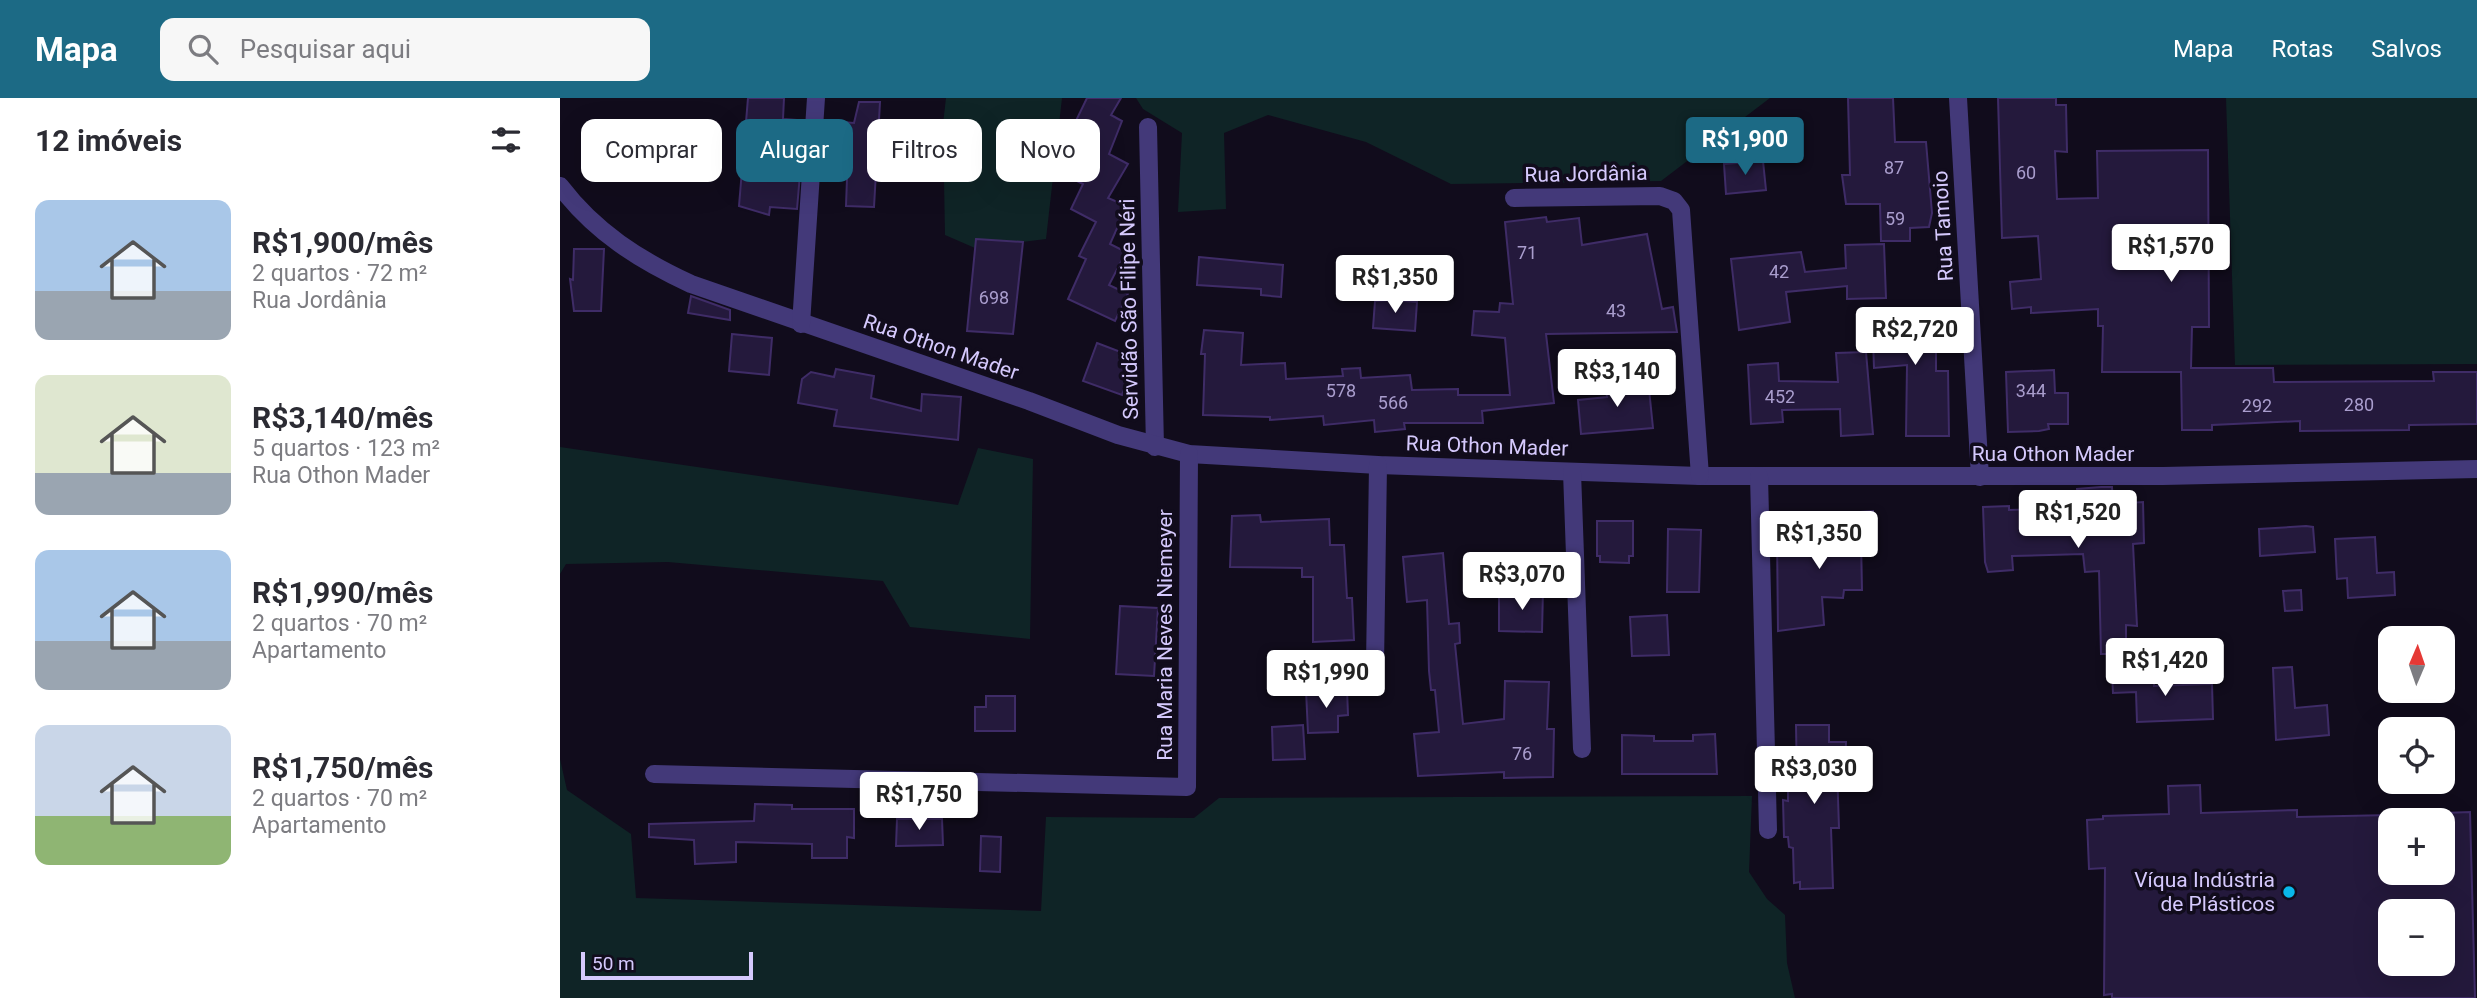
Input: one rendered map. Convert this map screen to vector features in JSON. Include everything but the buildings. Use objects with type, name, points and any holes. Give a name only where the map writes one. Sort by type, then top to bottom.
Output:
[{"type":"street","points":[[801,324],[816,98]]},
{"type":"street","name":"Rua Tamoio","points":[[1958,98],[1980,477]]},
{"type":"street","name":"Servidão São Filipe Néri","points":[[1148,127],[1155,447]]},
{"type":"street","name":"Rua Othon Mader","points":[[560,186],[579,211],[610,238],[643,260],[691,284],[1155,447],[1189,454],[1378,465],[1700,476],[1980,477],[2373,473],[2477,469]]},
{"type":"street","name":"Rua Jordânia","points":[[1514,198],[1660,196],[1674,201],[1681,210],[1700,476]]},
{"type":"street","name":"Rua Maria Neves Niemeyer","points":[[654,774],[1187,787],[1189,454]]},
{"type":"street","points":[[1375,665],[1378,465]]},
{"type":"street","points":[[1572,472],[1581,749]]},
{"type":"street","points":[[1759,476],[1768,830]]},
{"type":"green space","points":[[946,98],[1062,98],[1060,119],[996,119],[996,182],[1052,182],[1046,239],[975,248],[945,235],[944,182],[982,182],[982,119],[944,119]]},
{"type":"green space","points":[[1136,98],[1770,98],[1661,181],[1451,184],[1366,142],[1268,115],[1224,133],[1226,209],[1178,212],[1182,133],[1143,109]]},
{"type":"green space","points":[[2226,98],[2477,98],[2477,364],[2235,365]]},
{"type":"green space","points":[[560,447],[958,505],[978,448],[1033,459],[1030,639],[910,627],[883,581],[668,562],[566,564],[560,574]]},
{"type":"green space","points":[[560,759],[567,790],[631,834],[636,898],[1041,911],[1046,817],[1194,818],[1219,798],[1752,796],[1749,872],[1767,899],[1785,915],[1787,963],[1795,998],[560,998]]},
{"type":"place","name":"Víqua Indústria de Plásticos","points":[[2289,892]]}]
